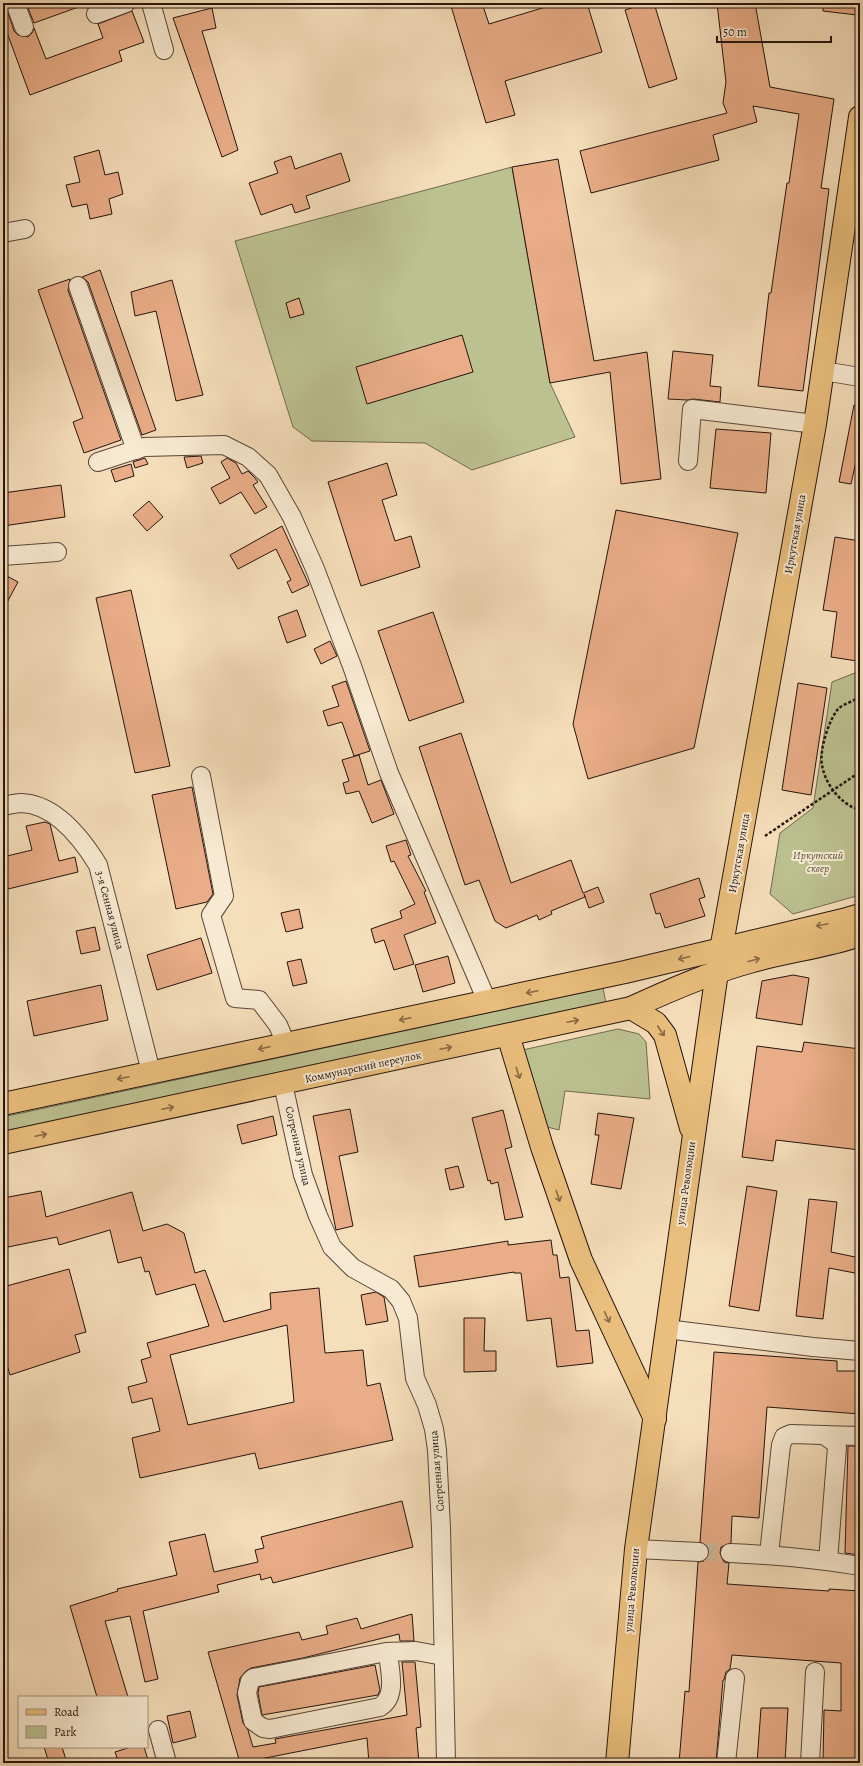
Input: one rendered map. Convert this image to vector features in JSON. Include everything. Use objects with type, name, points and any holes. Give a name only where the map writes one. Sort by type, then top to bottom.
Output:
[{"type":"main road","name":"Иркутская улица","points":[[722,949],[856,185],[860,117]]},
{"type":"main road","points":[[3,1104],[625,972],[860,915]]},
{"type":"main road","name":"Коммунарский переулок","points":[[3,1143],[284,1084],[631,1008],[661,994],[717,972],[752,961],[860,935]]},
{"type":"main road","name":"улица Революции","points":[[617,1763],[636,1549],[693,1137],[717,972],[722,949]]},
{"type":"main road","points":[[625,972],[645,977],[650,987],[646,997],[631,1008],[656,1023],[665,1035],[693,1137]]},
{"type":"main road","points":[[508,1035],[542,1147],[581,1260],[654,1419]]},
{"type":"street","points":[[15,3],[24,27]]},
{"type":"street","points":[[96,14],[126,3]]},
{"type":"street","points":[[151,3],[164,50]]},
{"type":"street","points":[[3,233],[25,229]]},
{"type":"street","points":[[78,286],[136,450]]},
{"type":"street","points":[[823,371],[860,377]]},
{"type":"street","points":[[688,461],[692,409],[815,424]]},
{"type":"street","points":[[98,462],[144,447],[224,445],[248,457],[268,475],[292,518],[314,569],[352,666],[389,773],[487,1001]]},
{"type":"street","points":[[3,556],[57,552]]},
{"type":"street","points":[[201,776],[224,896],[212,915],[236,998],[259,1000],[278,1025],[286,1044]]},
{"type":"street","name":"3-я Сенная улица","points":[[3,806],[22,803],[37,807],[52,814],[71,828],[85,844],[98,865],[151,1072]]},
{"type":"street","name":"Согренная улица","points":[[284,1084],[303,1175],[318,1216],[332,1247],[354,1268],[391,1289],[401,1301],[408,1318],[415,1378],[434,1429],[437,1450],[441,1528],[446,1763]]},
{"type":"street","points":[[666,1329],[813,1347],[860,1351]]},
{"type":"street","points":[[769,1554],[781,1445],[784,1438],[791,1434],[860,1436]]},
{"type":"street","points":[[820,1435],[831,1440],[837,1447],[828,1561]]},
{"type":"street","points":[[636,1549],[699,1552]]},
{"type":"street","points":[[730,1553],[769,1554],[860,1566]]},
{"type":"street","points":[[388,1652],[391,1689],[388,1700],[380,1706],[270,1728],[263,1728],[253,1721],[247,1694],[250,1681],[253,1678],[358,1656],[388,1652],[416,1651],[443,1656]]},
{"type":"street","points":[[810,1763],[815,1672]]},
{"type":"street","points":[[726,1763],[735,1678]]},
{"type":"street","points":[[158,1730],[167,1763]]},
{"type":"path","points":[[860,697],[839,709],[825,736],[822,764],[833,790],[852,808],[860,810]]},
{"type":"path","points":[[765,836],[860,772]]},
{"type":"green space","points":[[512,167],[550,383],[575,437],[472,470],[425,443],[312,441],[293,427],[235,241]]},
{"type":"green space","name":"Иркутский сквер","points":[[860,671],[860,895],[793,914],[770,894],[780,833],[813,808],[832,682]]},
{"type":"green space","points":[[603,988],[606,1003],[3,1133],[3,1117]]},
{"type":"green space","points":[[618,1029],[639,1034],[646,1042],[650,1099],[565,1091],[559,1130],[547,1127],[518,1051]]},
{"type":"building","points":[[3,3],[5,3],[14,31],[18,35],[28,37],[34,28],[46,59],[103,38],[98,24],[132,11],[144,42],[119,51],[122,61],[30,95],[6,30],[3,31]]},
{"type":"building","points":[[26,3],[84,3],[84,5],[34,23]]},
{"type":"building","points":[[459,3],[482,3],[489,24],[559,3],[587,3],[602,52],[505,81],[515,115],[486,123],[451,6]]},
{"type":"building","points":[[648,3],[654,3],[677,79],[649,88],[625,10]]},
{"type":"building","points":[[717,3],[755,3],[770,87],[834,99],[821,188],[829,189],[803,391],[758,386],[769,293],[771,293],[799,114],[753,106],[757,122],[713,135],[719,160],[591,193],[580,151],[727,113],[723,103],[726,82]]},
{"type":"building","points":[[823,3],[859,3],[857,15],[823,11]]},
{"type":"building","points":[[212,8],[216,28],[202,31],[238,150],[222,157],[173,18]]},
{"type":"building","points":[[99,150],[105,175],[118,172],[123,194],[109,199],[112,214],[90,219],[87,204],[72,207],[66,185],[80,182],[74,157]]},
{"type":"building","points":[[341,153],[350,181],[306,196],[310,208],[295,213],[292,204],[261,215],[249,183],[278,173],[274,162],[291,156],[295,169]]},
{"type":"building","points":[[558,159],[594,361],[647,352],[661,479],[621,484],[610,372],[550,383],[512,167]]},
{"type":"building","points":[[100,270],[156,430],[142,435],[88,282],[82,277]]},
{"type":"building","points":[[70,279],[68,290],[121,440],[84,453],[73,422],[83,418],[38,290]]},
{"type":"building","points":[[172,280],[203,395],[176,401],[156,311],[135,316],[131,292]]},
{"type":"building","points":[[299,298],[304,314],[290,318],[286,303]]},
{"type":"building","points":[[462,335],[473,372],[367,404],[356,367]]},
{"type":"building","points":[[673,351],[713,355],[710,386],[721,387],[720,402],[693,399],[668,399]]},
{"type":"building","points":[[854,405],[860,405],[860,443],[851,484],[839,482]]},
{"type":"building","points":[[716,429],[771,433],[766,493],[710,488]]},
{"type":"building","points":[[201,456],[203,463],[187,468],[184,457]]},
{"type":"building","points":[[145,458],[148,464],[135,468],[133,462]]},
{"type":"building","points":[[227,458],[236,463],[242,474],[248,471],[255,478],[258,482],[253,485],[267,507],[255,514],[241,492],[220,504],[211,488],[230,478],[221,462]]},
{"type":"building","points":[[387,463],[397,495],[382,500],[395,541],[411,536],[420,567],[361,586],[328,482]]},
{"type":"building","points":[[131,464],[134,476],[115,482],[111,470]]},
{"type":"building","points":[[61,485],[65,517],[3,526],[3,493]]},
{"type":"building","points":[[149,501],[163,517],[147,531],[133,515]]},
{"type":"building","points":[[616,510],[738,533],[694,748],[588,779],[573,724]]},
{"type":"building","points":[[282,526],[309,585],[292,593],[287,582],[291,580],[276,549],[238,569],[230,555]]},
{"type":"building","points":[[835,537],[860,541],[860,607],[856,629],[860,629],[860,640],[857,661],[831,657],[837,612],[823,610]]},
{"type":"building","points":[[3,574],[18,582],[3,610]]},
{"type":"building","points":[[131,590],[170,766],[135,773],[96,598]]},
{"type":"building","points":[[297,610],[306,636],[287,643],[278,617]]},
{"type":"building","points":[[433,612],[464,702],[409,721],[378,631]]},
{"type":"building","points":[[330,641],[337,656],[321,664],[314,649]]},
{"type":"building","points":[[346,681],[370,751],[354,756],[342,722],[328,726],[323,711],[339,706],[332,686]]},
{"type":"building","points":[[798,683],[827,688],[811,795],[782,790]]},
{"type":"building","points":[[461,733],[511,883],[571,860],[583,893],[598,887],[604,902],[589,908],[584,894],[585,897],[551,911],[552,914],[539,920],[537,915],[506,928],[495,921],[479,880],[465,885],[419,747]]},
{"type":"building","points":[[359,755],[368,785],[381,780],[394,814],[372,823],[359,791],[346,794],[343,783],[349,781],[342,760]]},
{"type":"building","points":[[192,787],[213,894],[207,902],[176,909],[152,795]]},
{"type":"building","points":[[45,822],[50,824],[59,861],[75,857],[78,872],[8,889],[3,870],[3,857],[32,850],[26,826]]},
{"type":"building","points":[[406,840],[411,855],[408,856],[426,891],[424,892],[436,923],[404,935],[414,964],[394,970],[384,940],[375,943],[371,929],[402,918],[400,911],[415,904],[394,861],[391,862],[386,846]]},
{"type":"building","points":[[699,878],[705,897],[699,899],[705,916],[665,928],[660,913],[656,914],[650,894]]},
{"type":"building","points":[[299,909],[303,928],[286,932],[281,913]]},
{"type":"building","points":[[95,927],[100,950],[81,954],[76,931]]},
{"type":"building","points":[[201,938],[212,973],[157,990],[147,955]]},
{"type":"building","points":[[448,956],[455,983],[423,992],[415,965]]},
{"type":"building","points":[[301,959],[307,983],[293,986],[287,962]]},
{"type":"building","points":[[793,975],[809,978],[802,1025],[756,1018],[762,981]]},
{"type":"building","points":[[101,985],[108,1020],[34,1036],[27,1001]]},
{"type":"building","points":[[804,1042],[860,1049],[860,1150],[776,1140],[773,1161],[742,1157],[757,1046],[802,1052]]},
{"type":"building","points":[[350,1109],[358,1152],[339,1156],[353,1226],[336,1230],[313,1116]]},
{"type":"building","points":[[503,1110],[512,1147],[505,1149],[523,1217],[505,1220],[498,1182],[491,1184],[490,1180],[488,1181],[472,1118]]},
{"type":"building","points":[[598,1113],[634,1118],[621,1189],[591,1184],[599,1135],[595,1135]]},
{"type":"building","points":[[273,1116],[277,1135],[242,1144],[237,1125]]},
{"type":"building","points":[[458,1166],[464,1187],[450,1190],[445,1169]]},
{"type":"building","points":[[747,1186],[777,1191],[759,1311],[729,1306]]},
{"type":"building","points":[[41,1191],[46,1217],[132,1192],[143,1231],[167,1224],[184,1233],[195,1273],[205,1270],[224,1322],[271,1309],[270,1293],[319,1288],[325,1353],[363,1350],[367,1386],[380,1383],[393,1440],[259,1469],[255,1453],[140,1478],[132,1438],[160,1431],[152,1398],[132,1403],[128,1387],[147,1382],[141,1360],[151,1357],[147,1343],[209,1326],[195,1284],[156,1295],[149,1271],[145,1272],[141,1257],[118,1263],[110,1230],[59,1245],[57,1237],[3,1248],[3,1198]],"holes":[[[287,1325],[294,1402],[188,1425],[170,1355]]]},
{"type":"building","points":[[809,1199],[837,1202],[831,1252],[860,1258],[860,1274],[829,1268],[823,1319],[796,1316]]},
{"type":"building","points":[[551,1240],[553,1255],[557,1255],[560,1278],[569,1277],[576,1331],[589,1330],[593,1363],[557,1367],[551,1318],[527,1321],[521,1273],[514,1272],[419,1287],[414,1256],[508,1241],[508,1245]]},
{"type":"building","points":[[69,1269],[86,1332],[75,1335],[80,1352],[10,1375],[3,1352],[3,1287]]},
{"type":"building","points":[[376,1292],[384,1297],[388,1321],[366,1325],[361,1295]]},
{"type":"building","points":[[464,1318],[485,1318],[484,1351],[496,1351],[496,1371],[464,1372]]},
{"type":"building","points":[[714,1352],[837,1361],[837,1371],[860,1371],[860,1414],[767,1407],[759,1518],[732,1516],[731,1543],[721,1547],[720,1553],[724,1562],[729,1563],[727,1584],[829,1591],[829,1589],[860,1591],[860,1763],[823,1763],[824,1710],[841,1711],[841,1663],[732,1655],[730,1669],[726,1672],[723,1680],[716,1763],[679,1763],[685,1691],[689,1692],[698,1562],[704,1561],[709,1553],[708,1547],[700,1542]]},
{"type":"building","points":[[848,1446],[860,1446],[860,1555],[845,1553]]},
{"type":"building","points":[[402,1501],[413,1547],[273,1583],[271,1577],[261,1580],[260,1574],[217,1585],[219,1592],[143,1611],[158,1679],[145,1682],[130,1616],[105,1621],[128,1696],[97,1696],[70,1606],[118,1591],[117,1589],[177,1575],[169,1542],[205,1534],[214,1572],[258,1562],[255,1550],[264,1548],[261,1537]]},
{"type":"building","points":[[412,1614],[414,1641],[400,1641],[399,1634],[303,1658],[251,1668],[240,1678],[237,1695],[243,1723],[248,1730],[253,1747],[276,1743],[275,1739],[407,1715],[402,1662],[415,1662],[421,1727],[416,1728],[419,1763],[406,1763],[406,1761],[369,1763],[367,1738],[240,1763],[208,1652],[299,1632],[302,1640],[328,1634],[326,1626],[357,1618],[361,1629]]},
{"type":"building","points":[[375,1665],[380,1690],[378,1695],[262,1715],[258,1693],[259,1687]]},
{"type":"building","points":[[761,1708],[788,1708],[785,1763],[757,1763]]},
{"type":"building","points":[[190,1711],[196,1737],[173,1743],[167,1716]]},
{"type":"building","points":[[44,1748],[62,1748],[67,1763],[49,1763]]},
{"type":"building","points":[[128,1748],[144,1748],[149,1763],[119,1763],[115,1752]]},
{"type":"tunnel","points":[[699,1552],[730,1553]]}]
